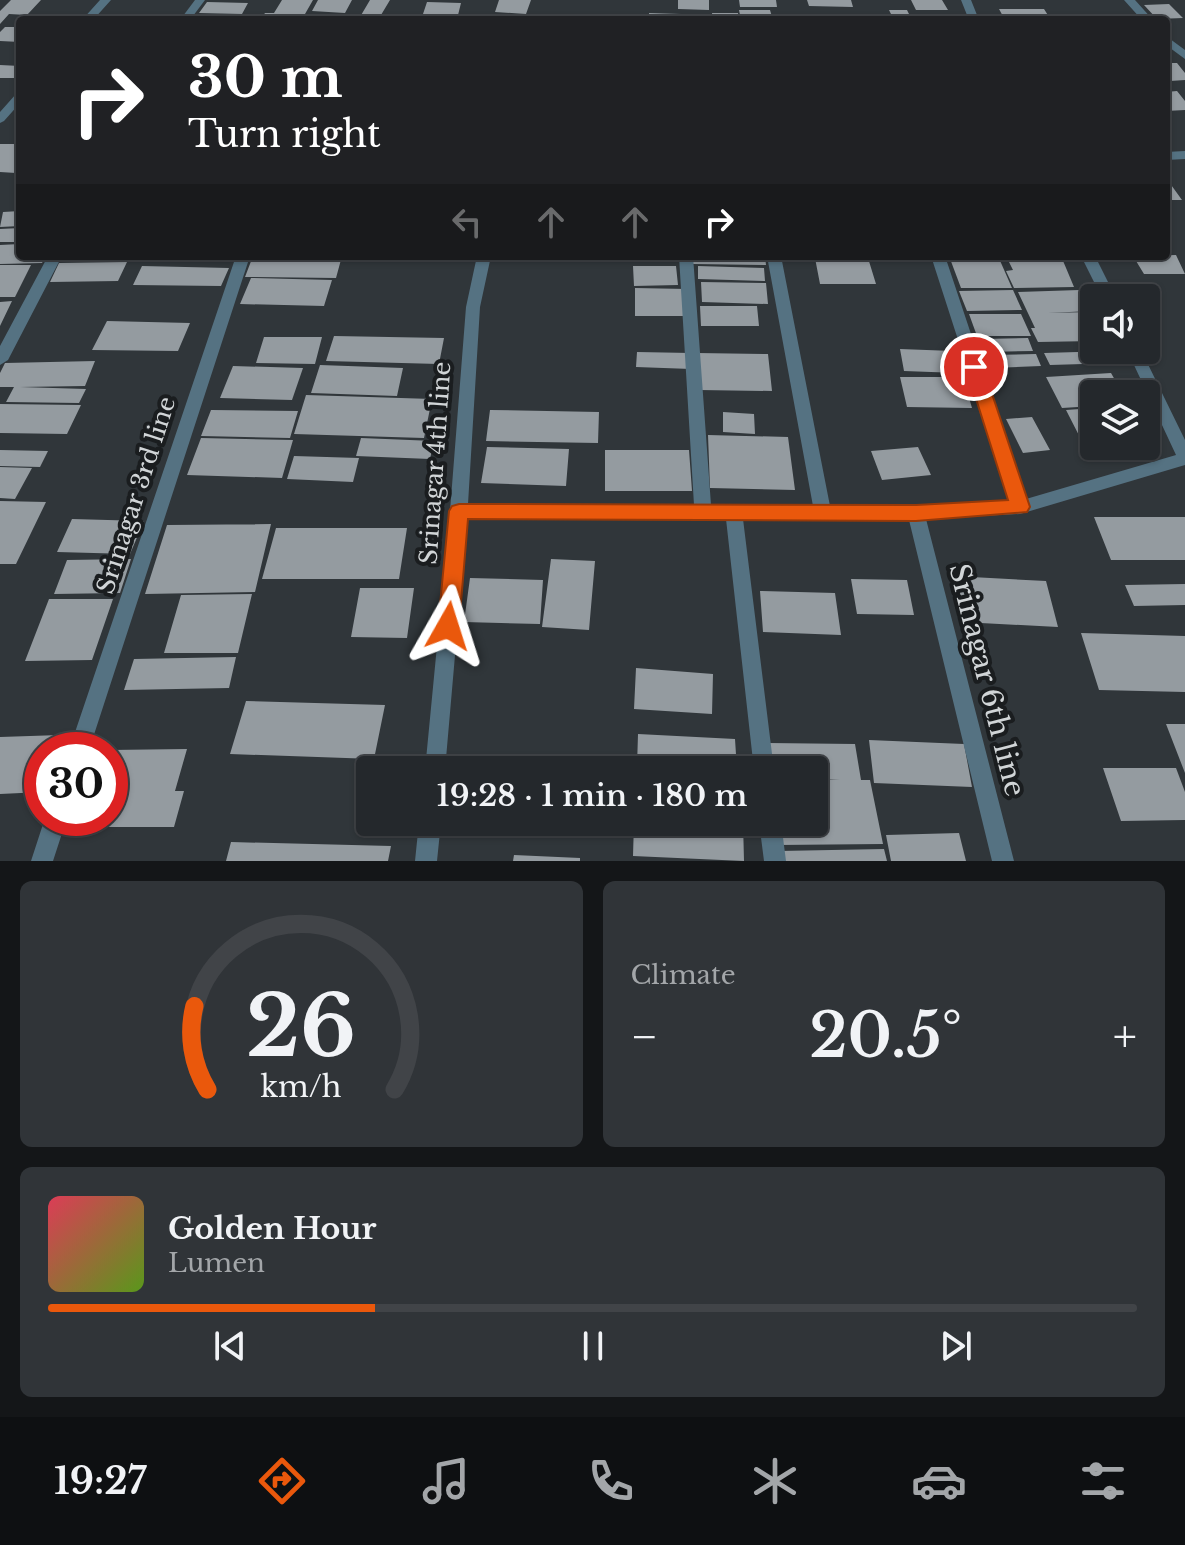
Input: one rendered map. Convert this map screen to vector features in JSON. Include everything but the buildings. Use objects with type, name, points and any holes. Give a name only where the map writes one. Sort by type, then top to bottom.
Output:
[{"type":"street","points":[[91,16],[106,0]]},
{"type":"street","points":[[1129,0],[1144,16]]},
{"type":"street","points":[[1170,43],[1185,56]]},
{"type":"street","points":[[0,119],[16,101]]},
{"type":"street","points":[[0,360],[53,260]]},
{"type":"street","name":"Srinagar 3rd line","points":[[85,732],[242,260]]},
{"type":"street","name":"Srinagar 4th line","points":[[436,756],[459,511],[473,307],[483,260]]},
{"type":"street","points":[[686,260],[703,514]]},
{"type":"street","points":[[775,260],[823,513]]},
{"type":"street","points":[[939,260],[1020,507]]},
{"type":"street","points":[[1090,260],[1102,284]]},
{"type":"street","points":[[459,511],[916,513],[1020,507],[1185,458],[1141,364]]},
{"type":"street","points":[[734,513],[762,756]]},
{"type":"street","name":"Srinagar 6th line","points":[[916,513],[1003,861]]},
{"type":"street","points":[[42,861],[50,836]]},
{"type":"street","points":[[426,861],[429,836]]},
{"type":"street","points":[[772,836],[775,861]]},
{"type":"route","points":[[448,626],[459,511],[916,513],[1020,507],[974,367]]}]
